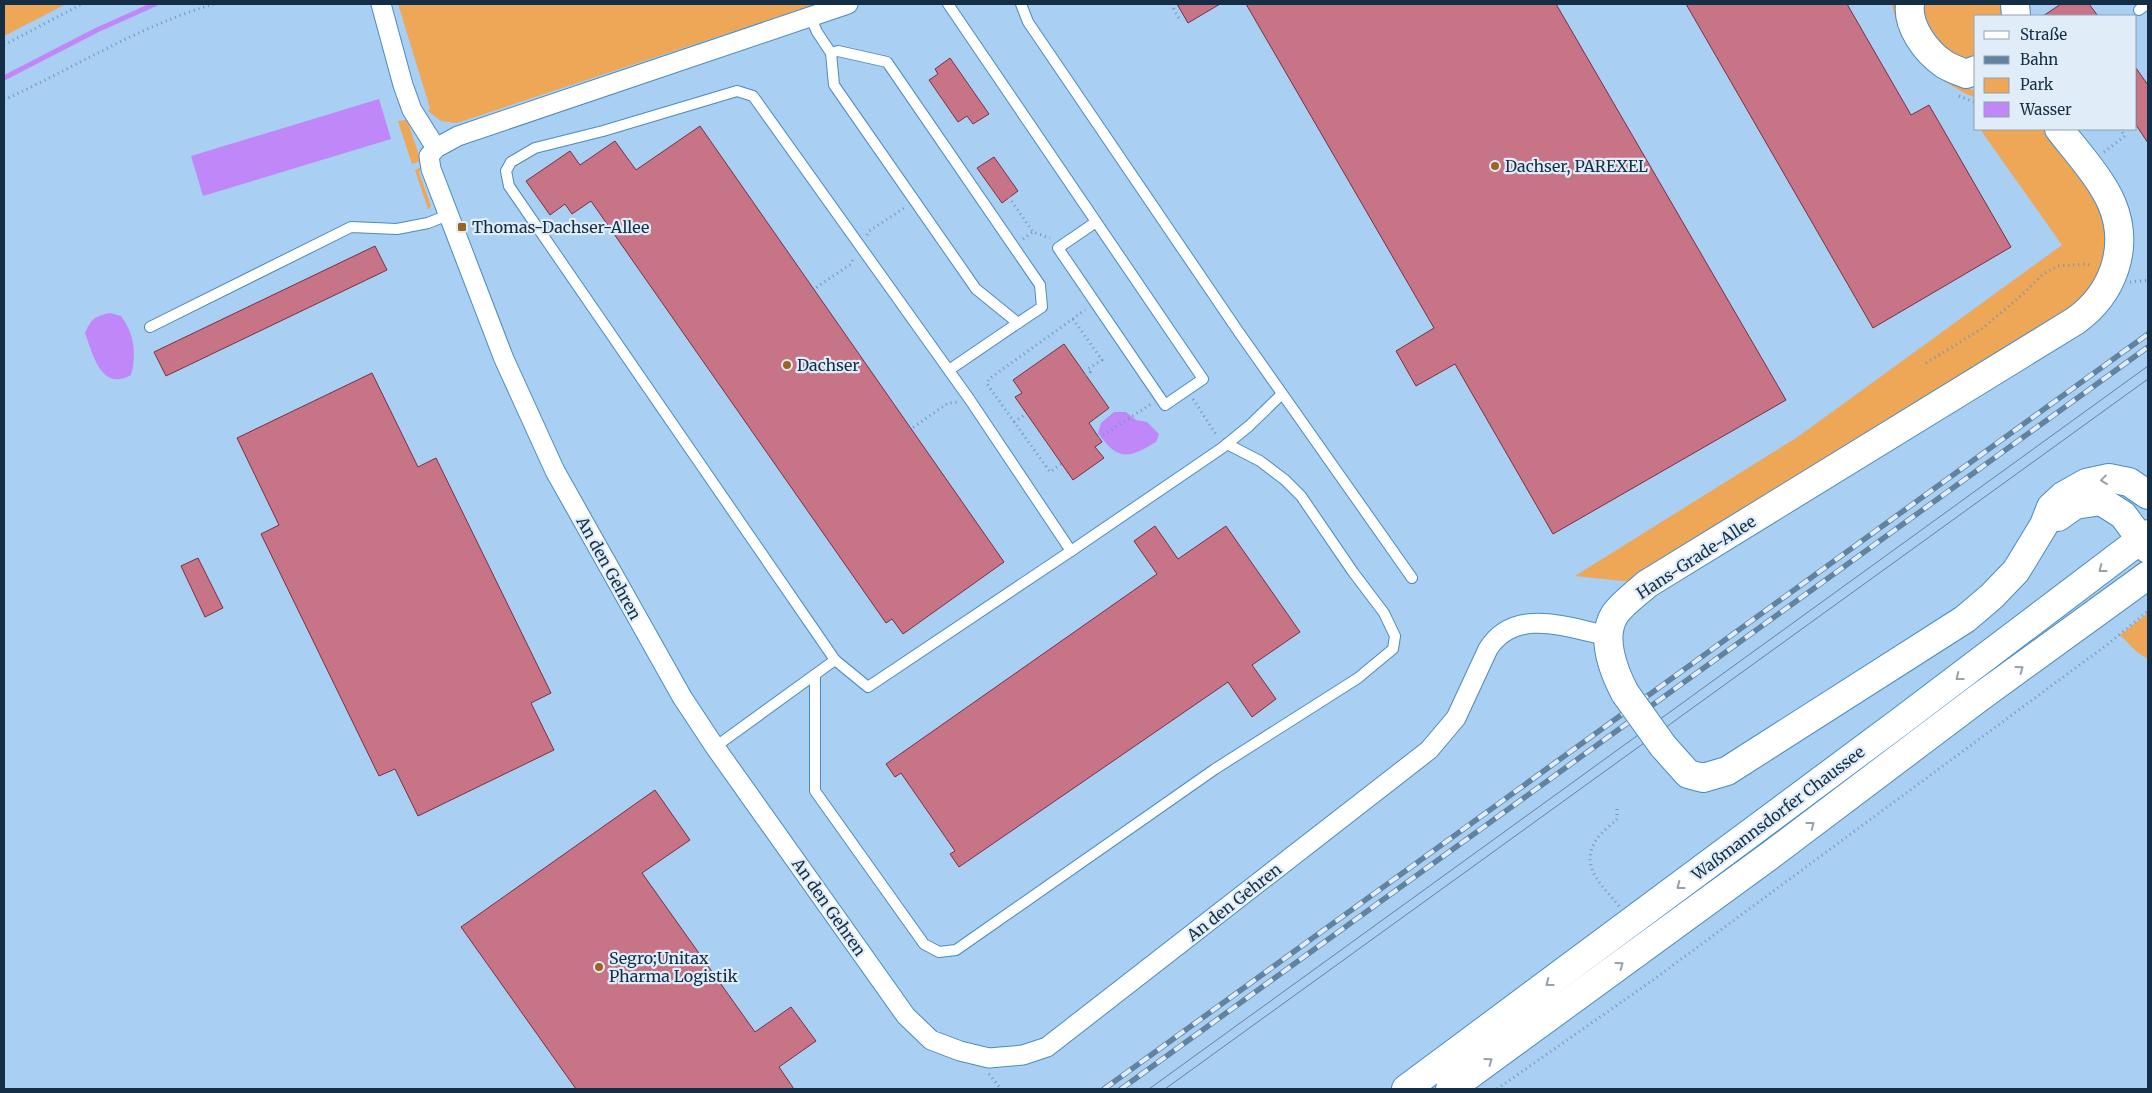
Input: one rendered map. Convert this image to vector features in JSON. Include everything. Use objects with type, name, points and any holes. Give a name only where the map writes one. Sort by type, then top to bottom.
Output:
[{"type":"main road","points":[[1910,4],[1913,26],[1926,47],[1944,65],[1972,74]]},
{"type":"main road","name":"Hans-Grade-Allee","points":[[2060,130],[2091,171],[2112,204],[2118,229],[2119,247],[2114,273],[2097,302],[2075,321],[1647,584],[1615,614],[1609,636],[1613,667],[1625,694],[1664,746],[1688,774],[1703,778],[1727,771],[1966,619],[2016,571],[2044,525],[2051,507],[2063,496],[2086,483],[2108,478],[2129,482],[2148,495]]},
{"type":"main road","name":"Hans-Grade-Allee","points":[[2044,525],[2075,505],[2101,501],[2123,515],[2146,541]]},
{"type":"main road","name":"Waßmannsdorfer Chaussee","points":[[1406,1089],[2146,541]]},
{"type":"main road","name":"Waßmannsdorfer Chaussee","points":[[1450,1089],[1772,854],[1980,697],[2148,575]]},
{"type":"street","points":[[381,4],[403,85],[412,110],[436,148],[458,136],[848,4]]},
{"type":"street","name":"An den Gehren","points":[[436,148],[429,156],[431,169],[504,359],[555,472],[682,697],[715,747],[906,1016],[931,1040],[960,1051],[989,1058],[1023,1055],[1046,1047],[1429,750],[1456,718],[1488,649],[1494,639],[1502,632],[1517,625],[1534,622],[1609,636]]},
{"type":"lane","points":[[948,4],[1204,379],[1165,405],[1058,248],[1096,222]]},
{"type":"lane","points":[[1021,4],[1028,22],[1282,394],[1412,578]]},
{"type":"lane","points":[[810,16],[817,32],[831,53],[834,85],[976,289],[1018,323]]},
{"type":"lane","points":[[831,53],[838,51],[886,62],[1040,285],[1042,307],[949,370]]},
{"type":"lane","points":[[1071,551],[970,400],[753,96],[737,91],[535,148],[511,162],[506,171],[509,186],[835,660],[868,687],[1071,551],[1225,445],[1249,426],[1282,394]]},
{"type":"lane","points":[[150,327],[351,227],[397,229],[428,223],[448,215]]},
{"type":"lane","points":[[815,675],[815,791],[924,944],[938,952],[956,950],[1215,769],[1358,678],[1393,649],[1394,636],[1384,613],[1353,572],[1301,496],[1285,480],[1260,461],[1225,445]]},
{"type":"lane","points":[[715,747],[835,660]]},
{"type":"path","points":[[4,45],[82,4]]},
{"type":"path","points":[[4,100],[38,85],[136,33],[187,12],[214,4]]},
{"type":"path","points":[[1171,4],[1180,20]]},
{"type":"path","points":[[2102,154],[2125,136],[2121,130]]},
{"type":"path","points":[[1009,197],[1033,232],[1064,243]]},
{"type":"path","points":[[1926,363],[1983,328],[2043,274],[2058,266],[2086,264],[2114,273]]},
{"type":"path","points":[[1062,464],[1050,472],[987,384],[989,379],[1096,303]]},
{"type":"path","points":[[1073,319],[1102,360],[1088,369],[1090,372],[1086,375]]},
{"type":"path","points":[[1187,391],[1225,445]]},
{"type":"path","points":[[905,433],[948,404],[995,396]]},
{"type":"path","points":[[1099,438],[1148,406]]},
{"type":"path","points":[[1014,422],[1026,414]]},
{"type":"path","points":[[1497,1089],[1660,974],[2108,644],[2148,611]]},
{"type":"path","points":[[1617,809],[1617,819],[1596,841],[1589,860],[1594,875],[1632,922]]},
{"type":"green space","points":[[4,4],[66,4],[4,36]]},
{"type":"green space","points":[[398,4],[816,4],[457,123],[441,121],[428,111],[430,108]]},
{"type":"green space","points":[[1892,4],[1895,4],[1898,13],[1948,77],[1974,91],[1974,97],[1937,77],[1918,60],[1904,41]]},
{"type":"green space","points":[[1921,4],[2001,4],[2005,15],[1974,15],[1974,59],[1954,56],[1942,48],[1932,37],[1925,21]]},
{"type":"green space","points":[[407,120],[421,161],[412,164],[398,121]]},
{"type":"green space","points":[[1981,130],[2050,130],[2103,208],[2108,250],[2094,285],[2076,308],[1633,582],[1575,576],[1799,436],[2062,245]]},
{"type":"green space","points":[[423,166],[419,172],[431,206],[428,209],[415,170]]},
{"type":"green space","points":[[2148,613],[2148,659],[2137,652],[2120,635]]},
{"type":"water","points":[[379,99],[391,139],[203,196],[191,156]]},
{"type":"water","points":[[110,313],[121,316],[129,329],[133,344],[134,359],[131,375],[121,379],[112,379],[105,375],[95,360],[85,333],[89,324],[94,319]]},
{"type":"water","points":[[1114,412],[1126,412],[1136,420],[1147,422],[1159,434],[1156,442],[1131,454],[1118,453],[1112,449],[1098,433],[1101,423]]},
{"type":"building","points":[[1177,4],[1220,4],[1188,23]]},
{"type":"building","name":"Dachser, PAREXEL","points":[[1246,4],[1556,4],[1786,400],[1553,534],[1455,364],[1416,386],[1396,351],[1434,328]]},
{"type":"building","points":[[1686,4],[1847,4],[1911,115],[1929,105],[2011,247],[1873,328]]},
{"type":"building","points":[[2061,4],[2089,4],[2097,15],[2044,15]]},
{"type":"building","points":[[950,58],[989,114],[973,124],[967,116],[958,122],[929,80],[938,74],[935,69]]},
{"type":"building","points":[[2137,69],[2148,85],[2148,143],[2137,126]]},
{"type":"building","name":"Dachser","points":[[700,126],[1004,562],[903,634],[892,619],[886,623],[591,201],[572,214],[565,204],[550,215],[526,181],[570,151],[580,165],[615,141],[636,170]]},
{"type":"building","points":[[994,157],[1018,191],[1002,203],[977,168]]},
{"type":"building","points":[[375,246],[387,270],[166,376],[154,352]]},
{"type":"building","points":[[1064,344],[1109,408],[1089,423],[1102,442],[1095,447],[1104,458],[1073,480],[1015,397],[1022,393],[1013,380]]},
{"type":"building","points":[[372,373],[418,467],[436,458],[551,693],[531,703],[554,750],[418,816],[395,769],[379,776],[261,534],[279,525],[237,438]]},
{"type":"building","points":[[1155,526],[1178,559],[1226,526],[1300,632],[1252,665],[1276,699],[1252,717],[1228,682],[959,867],[950,854],[955,851],[901,773],[895,777],[886,764],[1157,574],[1134,541]]},
{"type":"building","points":[[198,558],[223,608],[205,617],[181,566]]},
{"type":"building","name":"Segro;Unitax Pharma Logistik","points":[[655,790],[690,840],[642,873],[755,1032],[791,1007],[816,1041],[779,1067],[794,1089],[576,1089],[461,927]]},
{"type":"waterway","points":[[4,78],[97,30],[155,4]]},
{"type":"tram line","points":[[1149,1089],[2148,366]]},
{"type":"tram line","points":[[1165,1089],[2148,379]]},
{"type":"railway","points":[[1104,1089],[2148,334]]},
{"type":"railway","points":[[1121,1089],[2148,347]]},
{"type":"place","name":"Dachser, PAREXEL","points":[[1495,166]]},
{"type":"place","name":"Thomas-Dachser-Allee","points":[[462,227]]},
{"type":"place","name":"Dachser","points":[[787,365]]},
{"type":"place","name":"Segro;Unitax Pharma Logistik","points":[[599,967]]}]
